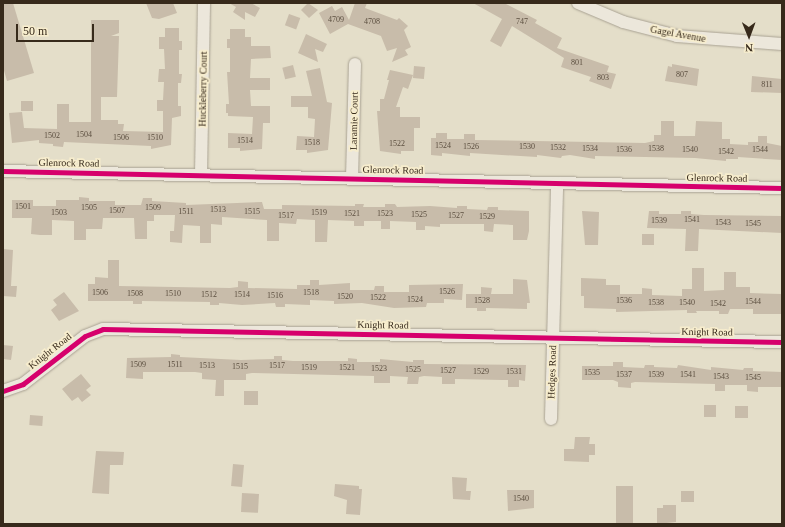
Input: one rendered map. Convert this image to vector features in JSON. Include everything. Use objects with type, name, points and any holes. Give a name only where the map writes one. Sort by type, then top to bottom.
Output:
[{"type":"street","name":"Huckleberry Court","points":[[201,175],[204,3]]},
{"type":"street","name":"Gagel Avenue","points":[[578,3],[623,22],[676,36],[782,44]]},
{"type":"street","name":"Laramie Court","points":[[352,178],[355,64]]},
{"type":"street","name":"Glenrock Road","points":[[3,171],[782,188]]},
{"type":"street","name":"Hedges Road","points":[[551,419],[557,183]]},
{"type":"street","name":"Knight Road","points":[[3,392],[23,384],[85,336],[103,329],[782,342]]},
{"type":"building","points":[[3,3],[13,3],[34,73],[7,81],[3,67]]},
{"type":"building","points":[[146,3],[173,3],[177,13],[159,19],[152,18]]},
{"type":"building","points":[[229,3],[251,3],[260,8],[255,17],[245,12],[245,20],[233,12],[236,7]]},
{"type":"building","points":[[308,3],[318,10],[309,18],[301,10]]},
{"type":"building","points":[[355,3],[367,3],[365,8],[397,20],[399,18],[408,26],[404,30],[411,47],[405,50],[408,55],[392,62],[397,48],[387,51],[381,36],[348,24],[330,34],[319,13],[332,6],[335,11],[342,7],[349,20]]},
{"type":"building","points":[[473,3],[504,3],[537,20],[535,23],[562,38],[557,48],[609,66],[607,72],[616,74],[611,89],[589,81],[591,77],[561,67],[564,58],[512,26],[501,47],[490,41],[502,19]]},
{"type":"building","points":[[289,14],[300,18],[296,29],[285,25]]},
{"type":"building","points":[[91,20],[119,20],[119,33],[111,36],[119,36],[117,97],[101,97],[101,120],[118,120],[118,124],[124,124],[123,131],[163,132],[163,111],[157,111],[157,100],[163,100],[164,82],[158,82],[159,69],[165,69],[164,49],[159,49],[159,37],[165,37],[165,28],[179,28],[179,41],[182,41],[182,50],[179,50],[179,74],[182,74],[181,83],[178,83],[178,106],[181,106],[181,116],[172,118],[171,145],[151,149],[151,146],[64,142],[63,147],[53,146],[53,144],[39,143],[39,140],[12,143],[9,113],[22,112],[24,128],[57,129],[57,104],[69,104],[69,122],[91,122]]},
{"type":"building","points":[[230,29],[245,29],[245,37],[251,37],[251,46],[270,46],[271,58],[251,59],[250,78],[270,78],[270,90],[250,90],[251,106],[270,106],[270,123],[263,123],[262,149],[240,151],[240,148],[228,148],[228,133],[252,134],[253,117],[228,116],[228,113],[226,113],[226,104],[229,104],[227,72],[230,72],[230,48],[227,48],[227,39],[230,39]]},
{"type":"building","points":[[306,34],[327,44],[323,52],[315,49],[318,62],[298,53]]},
{"type":"building","points":[[672,64],[699,69],[697,86],[665,81],[668,66],[672,67]]},
{"type":"building","points":[[293,65],[296,77],[285,79],[282,68]]},
{"type":"building","points":[[414,66],[425,67],[424,79],[413,78]]},
{"type":"building","points":[[320,68],[327,102],[332,103],[328,150],[307,153],[307,150],[296,150],[297,136],[314,137],[315,119],[308,118],[308,107],[291,107],[291,96],[312,96],[306,71]]},
{"type":"building","points":[[390,70],[413,75],[408,89],[403,87],[396,107],[400,107],[400,117],[420,117],[420,128],[414,128],[414,151],[401,151],[401,154],[380,151],[377,111],[380,111],[380,99],[384,99]]},
{"type":"building","points":[[752,76],[782,79],[782,93],[751,92]]},
{"type":"building","points":[[21,101],[33,101],[33,111],[21,111]]},
{"type":"building","points":[[661,121],[674,121],[674,136],[695,136],[696,121],[722,122],[722,139],[730,139],[730,144],[748,145],[748,142],[758,142],[758,136],[767,136],[767,143],[782,146],[782,160],[738,157],[738,159],[726,159],[726,161],[695,158],[595,156],[595,159],[570,155],[562,156],[561,158],[537,155],[537,157],[470,153],[470,156],[442,153],[442,156],[431,155],[431,138],[436,138],[436,133],[447,133],[447,139],[464,139],[464,134],[475,134],[475,140],[645,143],[654,141],[654,135],[661,135]]},
{"type":"building","points":[[79,197],[89,198],[89,201],[115,201],[115,205],[141,205],[143,198],[152,198],[152,201],[186,203],[186,205],[262,202],[264,209],[282,209],[282,205],[355,206],[355,204],[364,204],[363,207],[385,207],[385,204],[395,204],[397,207],[430,206],[457,208],[457,206],[467,206],[467,209],[487,210],[488,207],[498,207],[498,210],[529,211],[529,231],[527,240],[513,240],[513,225],[494,224],[493,232],[484,231],[484,224],[440,224],[440,227],[425,226],[425,230],[416,230],[416,222],[390,221],[390,229],[381,229],[381,221],[364,221],[364,226],[354,226],[354,221],[328,220],[327,242],[315,242],[315,220],[297,219],[296,224],[279,223],[279,241],[267,241],[267,220],[222,217],[222,225],[211,224],[211,243],[200,243],[200,226],[183,225],[182,243],[170,242],[170,231],[174,231],[175,215],[154,215],[154,221],[147,221],[147,239],[135,239],[134,218],[103,218],[102,229],[86,229],[86,240],[74,240],[74,221],[52,220],[52,235],[40,235],[31,234],[32,218],[12,218],[12,200],[33,200],[33,206],[56,206],[56,200],[79,200]]},
{"type":"building","points":[[582,211],[599,212],[598,245],[585,245]]},
{"type":"building","points":[[649,211],[659,211],[659,214],[681,214],[681,211],[691,211],[691,214],[704,215],[782,216],[782,233],[699,229],[698,251],[685,251],[686,229],[647,228]]},
{"type":"building","points":[[642,234],[654,234],[654,245],[642,245]]},
{"type":"building","points":[[3,249],[13,250],[11,286],[17,286],[16,297],[3,296]]},
{"type":"building","points":[[108,260],[119,260],[119,286],[230,288],[238,287],[238,281],[248,282],[248,288],[297,289],[297,285],[310,285],[310,280],[319,280],[319,285],[350,283],[350,290],[374,290],[375,286],[384,286],[384,292],[409,292],[409,285],[463,284],[462,300],[444,299],[444,303],[427,303],[426,307],[394,308],[362,303],[334,304],[334,301],[310,300],[310,305],[285,304],[285,307],[276,307],[275,303],[242,305],[219,303],[219,305],[210,305],[210,302],[142,301],[142,304],[133,304],[133,301],[88,301],[88,284],[95,284],[95,277],[108,278]]},
{"type":"building","points":[[692,268],[704,268],[704,291],[724,290],[724,272],[736,272],[736,287],[750,287],[750,293],[782,294],[782,314],[753,314],[753,309],[730,309],[728,314],[719,314],[719,311],[696,311],[697,313],[687,313],[687,310],[616,312],[616,309],[584,308],[584,296],[581,296],[581,278],[606,279],[606,285],[620,285],[620,294],[642,294],[642,288],[652,289],[652,295],[682,296],[682,289],[692,289]]},
{"type":"building","points":[[513,279],[527,280],[530,303],[527,303],[527,309],[486,308],[486,311],[477,311],[477,308],[466,308],[466,294],[481,294],[481,287],[492,288],[491,294],[513,294]]},
{"type":"building","points":[[64,292],[79,311],[59,321],[51,310],[57,305],[53,300]]},
{"type":"building","points":[[3,345],[13,346],[11,360],[3,359]]},
{"type":"building","points":[[171,354],[180,355],[180,357],[241,360],[274,359],[274,356],[282,356],[282,360],[293,361],[348,361],[348,358],[357,359],[357,362],[380,362],[380,359],[413,362],[413,360],[424,360],[424,364],[526,365],[525,381],[519,380],[519,387],[508,387],[508,380],[455,379],[455,384],[442,384],[442,377],[424,376],[419,377],[418,384],[407,384],[408,377],[390,376],[390,383],[374,383],[374,376],[252,373],[246,374],[246,380],[224,380],[224,396],[215,396],[216,380],[202,379],[202,373],[143,372],[143,379],[126,378],[127,358],[171,357]]},
{"type":"building","points":[[613,362],[623,362],[623,367],[644,368],[645,365],[654,365],[654,367],[677,368],[678,365],[711,370],[711,367],[743,370],[744,368],[753,368],[753,371],[782,372],[782,387],[758,387],[758,392],[747,391],[747,385],[725,385],[725,391],[715,391],[715,384],[635,382],[631,383],[631,388],[618,387],[618,382],[613,380],[582,380],[582,366],[613,366]]},
{"type":"building","points":[[81,374],[91,386],[86,390],[91,395],[82,402],[78,397],[72,401],[62,389]]},
{"type":"building","points":[[244,391],[258,391],[258,405],[244,405]]},
{"type":"building","points":[[704,405],[716,405],[716,417],[704,417]]},
{"type":"building","points":[[735,406],[748,406],[748,418],[735,418]]},
{"type":"building","points":[[30,415],[43,416],[42,426],[29,425]]},
{"type":"building","points":[[575,437],[590,437],[589,444],[595,444],[595,455],[589,455],[589,462],[564,461],[564,449],[574,449]]},
{"type":"building","points":[[96,451],[124,452],[123,465],[110,465],[109,494],[92,493]]},
{"type":"building","points":[[233,464],[244,465],[242,487],[231,486]]},
{"type":"building","points":[[452,477],[467,478],[466,491],[471,491],[470,500],[453,499]]},
{"type":"building","points":[[335,484],[359,486],[359,489],[362,489],[360,515],[346,514],[347,500],[334,496]]},
{"type":"building","points":[[616,486],[633,486],[633,524],[616,524]]},
{"type":"building","points":[[507,490],[534,490],[534,508],[508,511]]},
{"type":"building","points":[[681,491],[694,491],[694,502],[681,502]]},
{"type":"building","points":[[242,493],[259,494],[258,513],[241,512]]},
{"type":"building","points":[[663,505],[676,505],[676,522],[657,524],[657,508],[663,508]]},
{"type":"cycle path","points":[[3,171],[782,188]]},
{"type":"cycle path","points":[[3,391],[23,384],[85,336],[103,329],[782,342]]}]
